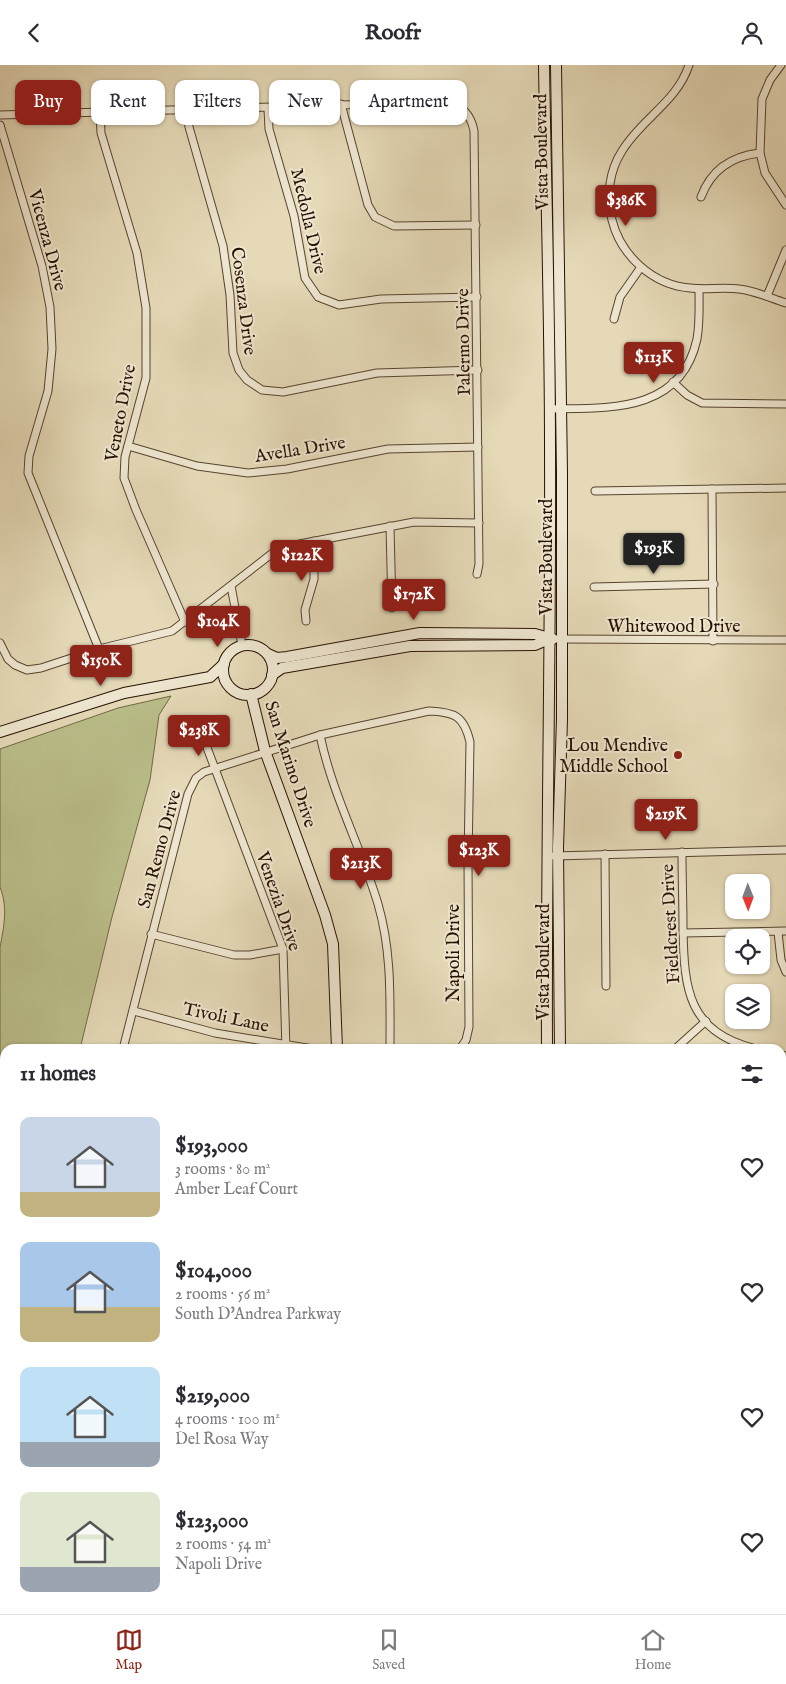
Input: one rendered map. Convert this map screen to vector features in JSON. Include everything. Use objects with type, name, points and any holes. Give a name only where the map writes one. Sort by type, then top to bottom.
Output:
[{"type":"main road","name":"Vista Boulevard","points":[[544,65],[550,409],[546,857],[547,1044]]},
{"type":"main road","name":"Vista Boulevard","points":[[556,65],[562,408],[562,639],[558,856],[560,1044]]},
{"type":"main road","points":[[210,677],[224,665],[231,652],[242,645],[254,646],[268,655],[278,658],[420,633],[535,634],[549,639],[562,639]]},
{"type":"main road","points":[[272,675],[282,668],[410,646],[535,645],[549,639]]},
{"type":"main road","points":[[0,732],[129,691],[210,677],[226,683],[239,693],[251,694],[266,686],[272,675],[273,668],[268,655]]},
{"type":"main road","points":[[224,665],[223,673],[226,683]]},
{"type":"main road","name":"San Marino Drive","points":[[251,694],[265,751],[326,915],[334,944],[336,1044]]},
{"type":"street","points":[[688,65],[674,93],[628,141],[618,158],[611,177],[609,201],[613,225],[624,248],[641,267],[662,280],[676,285],[699,289],[742,289],[786,303]]},
{"type":"street","points":[[780,65],[770,80],[762,99],[760,153],[765,173],[786,205]]},
{"type":"street","name":"Palermo Drive","points":[[341,104],[446,102],[466,111],[474,131],[478,370],[479,564],[477,575]]},
{"type":"street","points":[[259,109],[341,104],[368,205],[375,217],[394,226],[476,225]]},
{"type":"street","name":"Medolla Drive","points":[[268,109],[269,129],[294,216],[305,278],[318,297],[340,305],[381,299],[477,297]]},
{"type":"street","points":[[0,115],[91,113]]},
{"type":"street","name":"Vicenza Drive","points":[[0,125],[42,266],[50,307],[52,349],[49,384],[44,411],[29,456],[28,473],[99,649]]},
{"type":"street","name":"Veneto Drive","points":[[101,125],[135,247],[146,308],[146,378],[128,446],[124,470],[126,487],[185,622]]},
{"type":"street","name":"Cosenza Drive","points":[[188,125],[223,245],[230,295],[233,353],[239,370],[247,380],[262,390],[284,392],[377,373],[478,370]]},
{"type":"street","points":[[700,197],[706,184],[732,160],[744,155],[760,153]]},
{"type":"street","points":[[767,296],[786,250]]},
{"type":"street","points":[[614,319],[620,297],[641,267]]},
{"type":"street","points":[[550,409],[632,405],[653,397],[673,382],[688,362],[697,339],[699,289]]},
{"type":"street","points":[[673,382],[694,399],[711,405],[786,404]]},
{"type":"street","name":"Avella Drive","points":[[128,446],[198,466],[248,473],[287,469],[388,449],[478,447]]},
{"type":"street","points":[[595,491],[786,488]]},
{"type":"street","points":[[712,489],[713,641]]},
{"type":"street","points":[[0,643],[8,659],[20,668],[28,670],[41,668],[99,649],[158,636],[172,631],[279,548],[414,522],[479,523]]},
{"type":"street","points":[[390,526],[392,608]]},
{"type":"street","points":[[306,621],[305,610],[314,579],[316,563],[314,541]]},
{"type":"street","points":[[594,587],[714,585]]},
{"type":"street","points":[[231,586],[242,645]]},
{"type":"street","name":"Whitewood Drive","points":[[562,639],[786,640]]},
{"type":"street","name":"San Remo Drive","points":[[124,1044],[188,794],[196,778],[204,772],[215,768],[320,735],[429,711],[444,711],[459,717]]},
{"type":"street","name":"Napoli Drive","points":[[459,717],[466,726],[470,742],[468,861],[469,1027],[464,1044]]},
{"type":"street","points":[[320,735],[327,770],[378,903],[384,929],[390,968],[390,1044]]},
{"type":"street","name":"Venezia Drive","points":[[203,737],[283,949],[286,1044]]},
{"type":"street","points":[[546,857],[786,850]]},
{"type":"street","name":"Fieldcrest Drive","points":[[682,852],[686,985],[696,1008],[706,1021],[733,1042],[740,1044]]},
{"type":"street","points":[[605,855],[606,986]]},
{"type":"street","points":[[683,933],[782,931],[781,960],[786,972]]},
{"type":"street","points":[[152,934],[234,955],[250,955],[283,949]]},
{"type":"street","name":"Tivoli Lane","points":[[134,1011],[215,1033],[271,1044]]},
{"type":"street","points":[[681,1044],[706,1021]]},
{"type":"green space","points":[[171,696],[159,715],[150,780],[112,917],[81,1044],[0,1044],[0,947],[5,909],[0,887],[0,749],[118,708]]},
{"type":"place","name":"Lou Mendive Middle School","points":[[678,755]]}]
